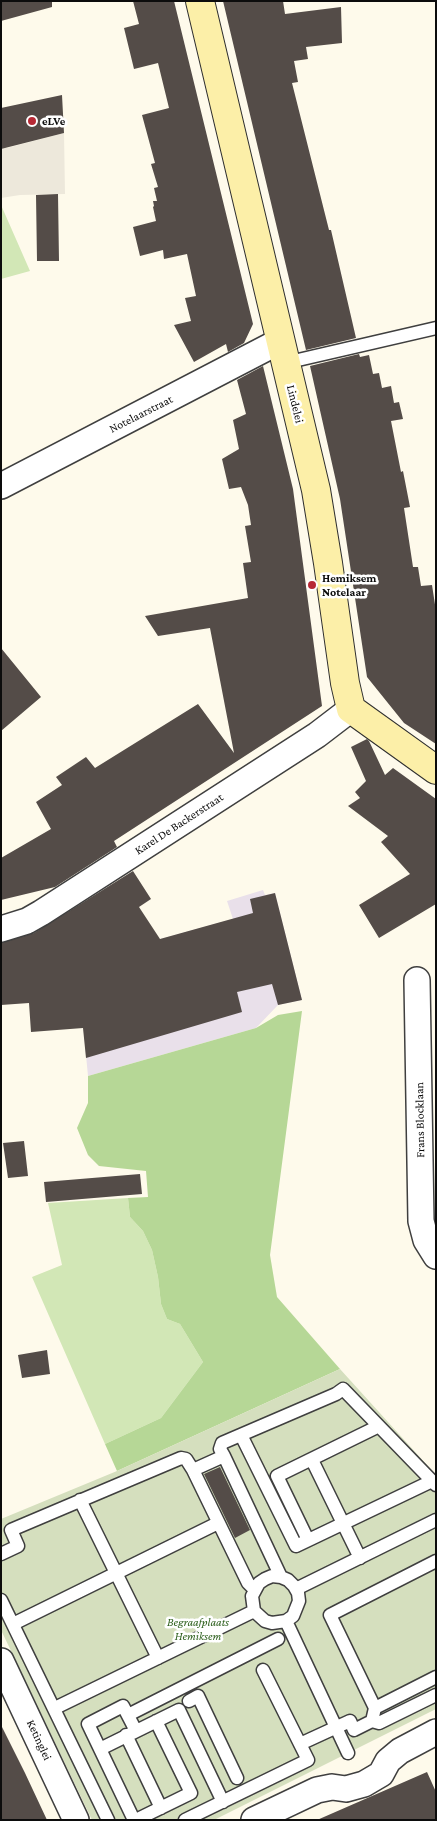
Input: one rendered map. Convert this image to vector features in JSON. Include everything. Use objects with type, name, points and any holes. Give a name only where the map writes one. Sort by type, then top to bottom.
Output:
[{"type":"street","name":"Lindelei","points":[[200,1],[316,490],[345,683],[352,709]]},
{"type":"street","name":"Notelaarstraat","points":[[1,486],[282,352]]},
{"type":"street","points":[[352,709],[436,770]]},
{"type":"street","name":"Karel De Backerstraat","points":[[1,929],[27,921],[40,913],[317,735],[352,709]]},
{"type":"street","name":"Frans Blocklaan","points":[[417,980],[422,1221],[426,1240],[436,1256]]},
{"type":"street","name":"Ketinglei","points":[[1,1661],[76,1820]]},
{"type":"street","points":[[254,1820],[316,1790],[332,1787],[346,1789],[364,1784],[381,1774],[388,1761],[400,1751],[436,1732]]},
{"type":"lane","points":[[282,352],[436,328]]},
{"type":"lane","points":[[241,1435],[296,1546],[434,1483],[343,1389],[336,1394],[222,1443],[220,1446],[224,1456],[281,1577]]},
{"type":"lane","points":[[308,1540],[277,1476],[379,1426]]},
{"type":"lane","points":[[193,1470],[224,1456]]},
{"type":"lane","points":[[1,1554],[18,1546],[11,1530],[181,1458],[186,1459],[193,1470],[248,1583],[254,1589]]},
{"type":"lane","points":[[312,1460],[360,1558]]},
{"type":"lane","points":[[80,1500],[158,1658]]},
{"type":"lane","points":[[296,1589],[436,1520]]},
{"type":"lane","points":[[13,1624],[218,1523]]},
{"type":"lane","points":[[436,1562],[330,1615],[379,1724],[436,1695]]},
{"type":"lane","points":[[272,1576],[281,1577],[288,1580],[296,1589],[299,1601],[293,1616],[286,1621],[272,1624],[264,1621],[254,1611],[252,1604],[254,1589],[265,1579],[272,1576]]},
{"type":"lane","points":[[1,1600],[108,1820]]},
{"type":"lane","points":[[55,1708],[254,1611]]},
{"type":"lane","points":[[286,1621],[348,1752]]},
{"type":"lane","points":[[128,1715],[278,1639]]},
{"type":"lane","points":[[185,1820],[308,1760],[263,1670]]},
{"type":"lane","points":[[300,1744],[350,1721],[354,1730],[374,1715],[436,1677]]},
{"type":"lane","points":[[182,1687],[189,1701]]},
{"type":"lane","points":[[100,1749],[179,1710],[198,1696],[237,1778]]},
{"type":"lane","points":[[156,1721],[191,1793],[161,1808],[135,1820],[88,1724],[124,1706],[128,1715],[131,1733],[161,1808]]},
{"type":"lane","points":[[179,1710],[222,1802]]},
{"type":"shaded area","points":[[64,133],[65,194],[20,195],[1,198],[1,141],[2,145],[7,148]]},
{"type":"shaded area","points":[[263,890],[265,895],[275,893],[302,1000],[278,1005],[256,1028],[88,1076],[77,962],[233,919],[227,901]]},
{"type":"green space","points":[[1,205],[30,271],[1,279]]},
{"type":"green space","points":[[302,1011],[270,1255],[277,1297],[340,1369],[117,1471],[105,1444],[161,1418],[203,1362],[180,1324],[167,1319],[161,1304],[152,1250],[143,1231],[130,1217],[128,1198],[148,1197],[146,1171],[99,1166],[88,1155],[77,1128],[88,1103],[88,1076],[256,1028],[278,1015]]},
{"type":"green space","points":[[128,1198],[130,1217],[143,1231],[152,1250],[161,1304],[167,1319],[180,1324],[203,1362],[161,1418],[105,1444],[32,1277],[62,1265],[48,1203]]},
{"type":"green space","name":"Begraafplaats Hemiksem","points":[[340,1369],[436,1475],[436,1709],[214,1820],[92,1820],[1,1630],[1,1519],[117,1471]]},
{"type":"building","points":[[1,1],[52,1],[52,7],[1,21]]},
{"type":"building","points":[[133,1],[174,1],[253,324],[244,343],[228,352],[226,344],[194,362],[174,325],[191,321],[185,298],[196,296],[187,254],[164,259],[163,250],[140,256],[133,227],[156,221],[153,201],[157,201],[154,188],[158,187],[151,164],[155,163],[142,115],[169,108],[158,63],[134,69],[124,28],[139,24]]},
{"type":"building","points":[[223,1],[283,1],[285,14],[341,7],[342,43],[306,47],[308,59],[294,61],[298,82],[292,83],[329,230],[331,230],[356,338],[306,350]]},
{"type":"building","name":"eLVe","points":[[62,95],[64,133],[1,149],[1,108]]},
{"type":"building","points":[[58,194],[59,261],[37,261],[36,195]]},
{"type":"building","points":[[359,354],[360,357],[369,355],[373,374],[379,373],[382,388],[391,386],[394,403],[399,402],[403,419],[391,421],[410,507],[404,508],[413,567],[418,567],[421,586],[432,585],[436,611],[436,744],[404,723],[367,677],[340,499],[310,366]]},
{"type":"building","points":[[263,366],[293,489],[322,706],[114,841],[117,847],[55,887],[1,900],[1,858],[51,829],[36,802],[62,785],[56,777],[86,757],[95,768],[198,704],[234,753],[210,628],[158,636],[145,616],[248,598],[243,563],[251,562],[245,526],[251,525],[248,505],[241,487],[229,489],[222,459],[239,449],[233,420],[246,414],[237,380]]},
{"type":"building","points":[[1,648],[41,697],[1,731]]},
{"type":"building","points":[[367,739],[385,775],[393,768],[436,799],[436,904],[379,938],[359,905],[410,874],[381,842],[388,836],[348,806],[360,798],[355,792],[366,781],[351,747]]},
{"type":"building","points":[[133,871],[151,899],[139,907],[160,939],[253,913],[250,899],[275,893],[302,1000],[278,1005],[272,984],[237,992],[242,1012],[86,1058],[83,1028],[31,1032],[29,1003],[1,1005],[1,943],[34,933]]},
{"type":"building","points":[[24,1141],[28,1176],[8,1178],[3,1143]]},
{"type":"building","points":[[140,1174],[142,1194],[46,1202],[44,1182]]},
{"type":"building","points":[[47,1350],[50,1374],[22,1378],[18,1355]]},
{"type":"building","points":[[220,1467],[250,1530],[235,1538],[204,1474]]},
{"type":"building","points":[[1,1725],[25,1773],[47,1820],[1,1820]]},
{"type":"building","points":[[427,1772],[436,1792],[436,1820],[317,1820]]},
{"type":"place","name":"eLVe","points":[[32,121]]},
{"type":"place","name":"Hemiksem Notelaar","points":[[312,585]]}]
